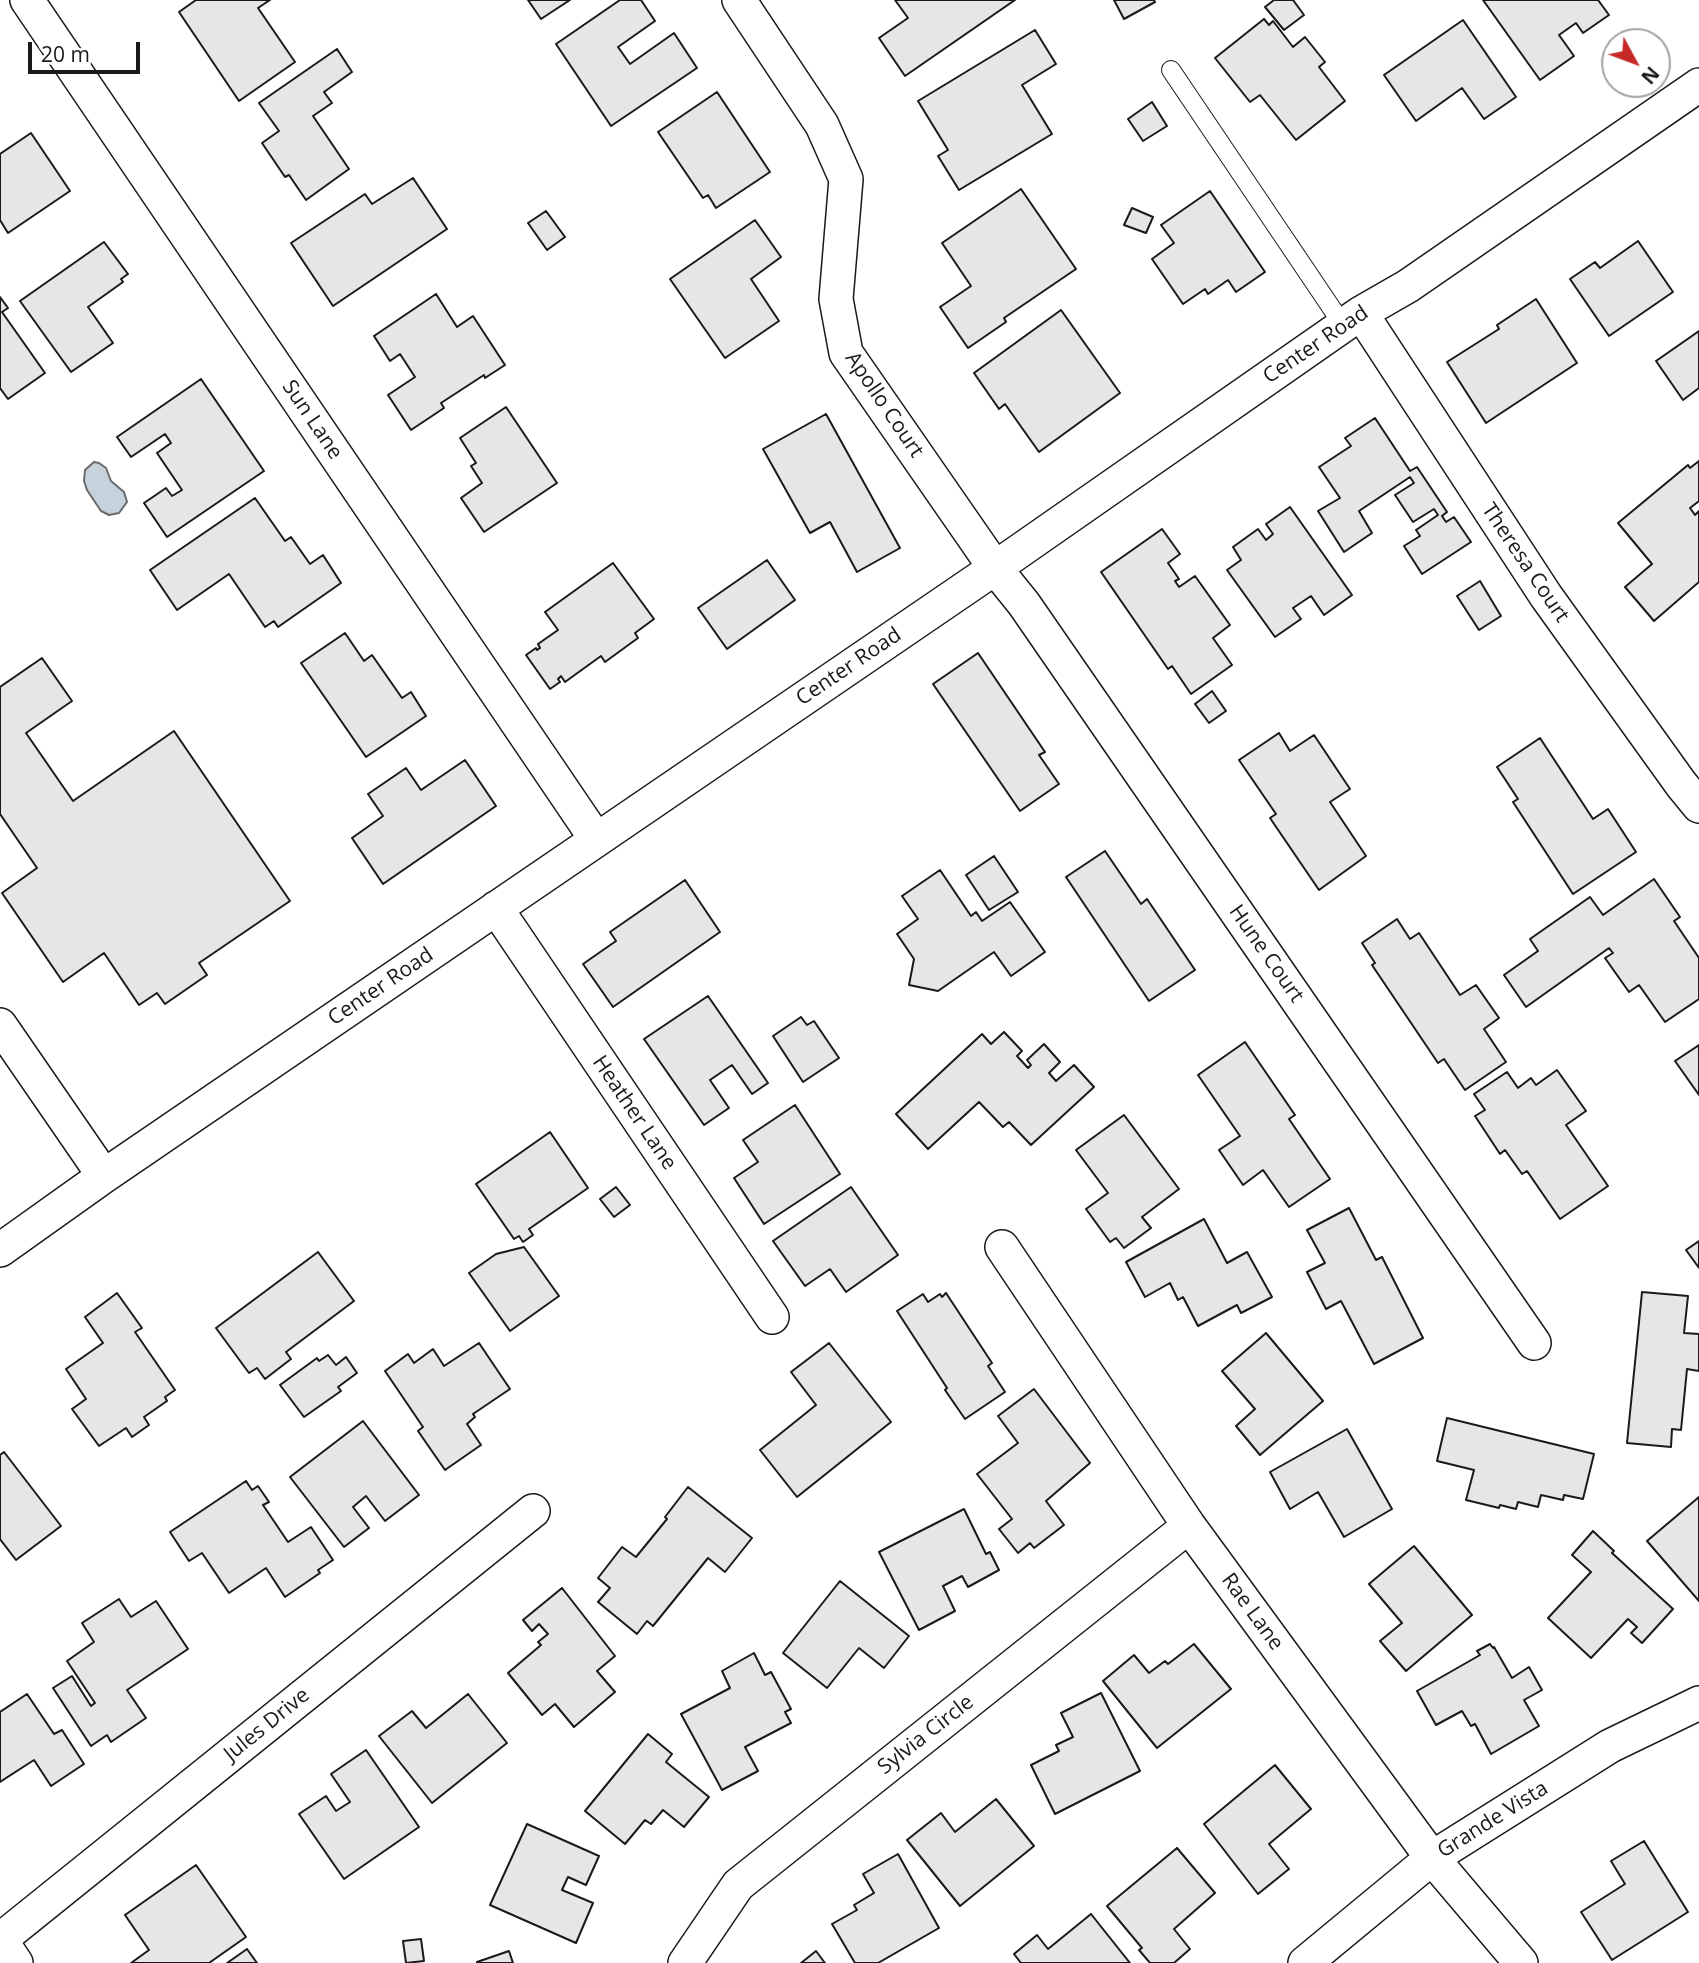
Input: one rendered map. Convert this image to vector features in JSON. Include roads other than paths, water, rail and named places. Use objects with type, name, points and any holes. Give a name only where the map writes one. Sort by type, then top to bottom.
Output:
[{"type":"street","name":"Sun Lane","points":[[27,0],[596,839]]},
{"type":"street","name":"Apollo Court","points":[[739,0],[822,125],[846,179],[836,299],[846,353],[995,568]]},
{"type":"street","name":"Center Road","points":[[0,1250],[104,1176],[995,568],[1352,319],[1408,286],[1699,85]]},
{"type":"street","name":"Theresa Court","points":[[1352,319],[1546,597],[1681,785],[1699,806]]},
{"type":"street","name":"Hune Court","points":[[995,568],[1024,604],[1534,1343]]},
{"type":"street","name":"Heather Lane","points":[[496,908],[772,1317]]},
{"type":"street","points":[[0,1025],[104,1176]]},
{"type":"street","name":"Rae Lane","points":[[1002,1247],[1189,1527],[1432,1858],[1521,1963]]},
{"type":"street","name":"Jules Drive","points":[[0,1940],[533,1511]]},
{"type":"street","name":"Sylvia Circle","points":[[685,1963],[738,1885],[1189,1527]]},
{"type":"street","name":"Grande Vista","points":[[1306,1963],[1432,1858],[1611,1746],[1699,1703]]},
{"type":"street","points":[[0,1940],[16,1963]]},
{"type":"lane","points":[[1171,70],[1352,319]]}]
